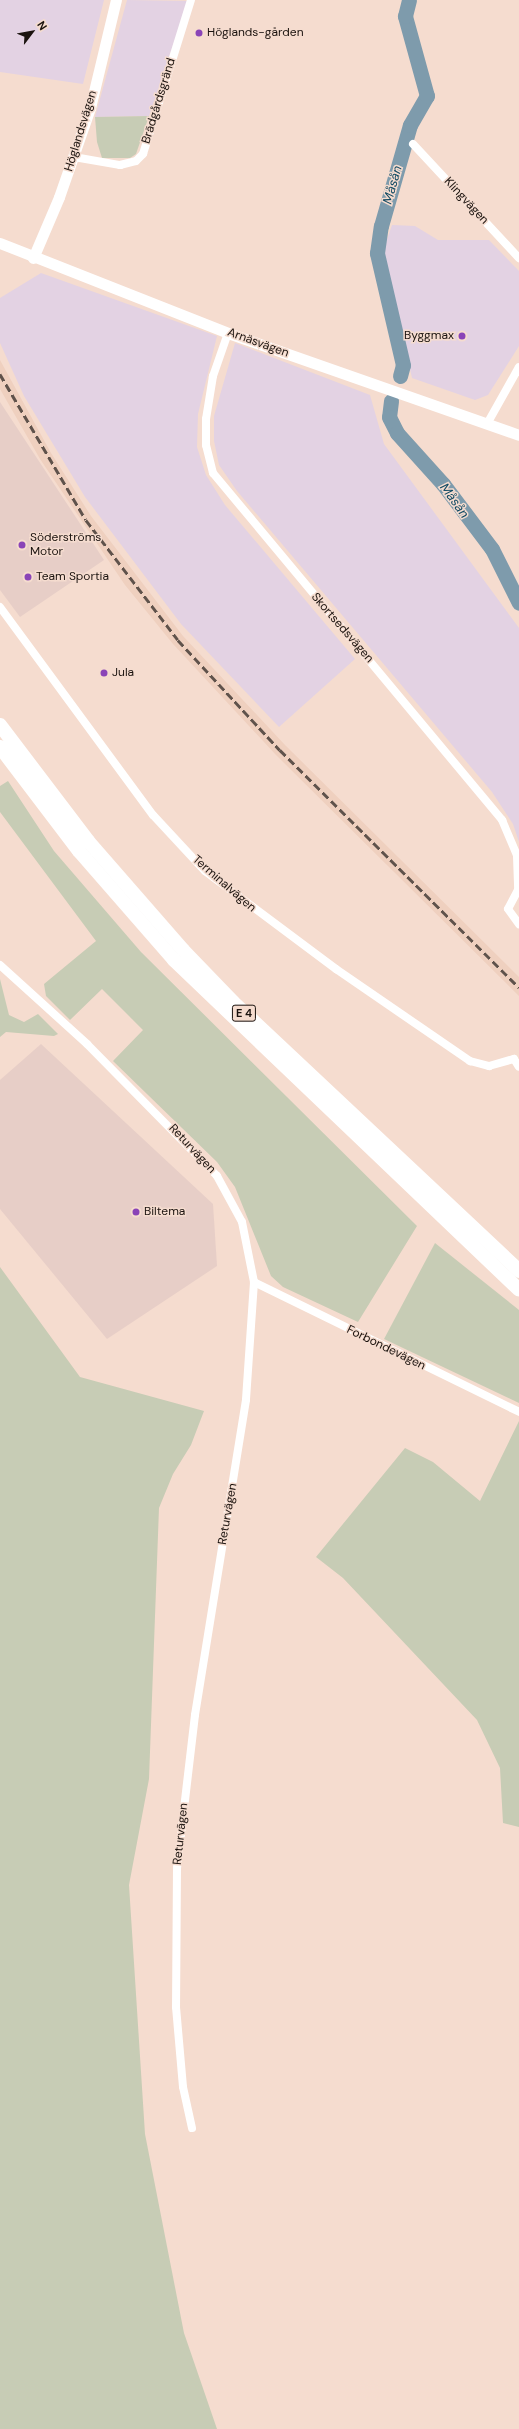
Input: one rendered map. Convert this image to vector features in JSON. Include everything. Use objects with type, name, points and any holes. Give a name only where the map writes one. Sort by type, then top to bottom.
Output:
[{"type":"highway","name":"E 4","points":[[0,725],[88,841],[183,950],[233,1002],[519,1271]]},
{"type":"highway","name":"E 4","points":[[0,747],[79,851],[174,960],[519,1290]]},
{"type":"street","name":"Höglandsvägen","points":[[33,258],[74,157],[90,108],[116,0]]},
{"type":"street","name":"Brädgårdsgränd","points":[[74,157],[87,162],[120,165],[136,161],[143,154],[191,0]]},
{"type":"street","name":"Klingvägen","points":[[413,144],[519,258]]},
{"type":"street","name":"Arnäsvägen","points":[[0,243],[33,258],[228,333],[519,435]]},
{"type":"street","name":"Skortsedsvägen","points":[[228,333],[213,376],[206,419],[206,445],[213,473],[502,820],[512,838],[519,877],[515,901],[508,909],[519,924]]},
{"type":"street","points":[[487,424],[519,367]]},
{"type":"street","name":"Terminalvägen","points":[[0,607],[149,810],[206,871],[312,952],[470,1061],[489,1066],[514,1059],[519,1067]]},
{"type":"street","name":"Returvägen","points":[[0,964],[87,1044],[217,1176],[242,1222],[254,1282],[246,1400],[195,1715],[177,1868],[176,2007],[183,2087],[192,2128]]},
{"type":"street","name":"Forbondevägen","points":[[254,1282],[519,1412]]},
{"type":"shaded area","points":[[0,0],[104,0],[83,84],[0,72]]},
{"type":"shaded area","points":[[127,0],[188,1],[149,116],[95,117]]},
{"type":"shaded area","points":[[392,225],[415,226],[438,240],[489,240],[519,271],[519,346],[488,395],[475,400],[412,378],[383,251]]},
{"type":"shaded area","points":[[41,273],[217,336],[198,414],[197,447],[206,475],[225,505],[355,659],[279,727],[181,624],[85,497],[24,396],[0,343],[0,298]]},
{"type":"shaded area","points":[[235,343],[370,395],[384,444],[519,628],[519,842],[513,824],[492,792],[237,491],[219,465],[214,441],[214,416]]},
{"type":"shaded area","points":[[0,360],[51,453],[91,516],[183,636],[285,745],[519,977],[519,996],[276,755],[173,644],[125,585],[40,459],[0,389]]},
{"type":"shaded area","points":[[0,402],[104,560],[20,617],[0,590]]},
{"type":"shaded area","points":[[41,1044],[213,1204],[217,1266],[107,1339],[0,1209],[0,1080]]},
{"type":"green space","points":[[149,116],[136,154],[130,158],[102,158],[97,142],[95,117]]},
{"type":"green space","points":[[8,781],[54,851],[141,952],[417,1226],[358,1322],[283,1287],[271,1276],[235,1187],[217,1162],[113,1061],[143,1030],[102,989],[70,1020],[46,996],[44,984],[96,941],[0,812],[0,786]]},
{"type":"green space","points":[[0,979],[9,1015],[24,1022],[38,1014],[58,1034],[54,1036],[6,1032],[0,1037]]},
{"type":"green space","points":[[435,1243],[519,1310],[519,1403],[384,1339]]},
{"type":"green space","points":[[0,1267],[80,1377],[204,1411],[191,1445],[173,1474],[159,1508],[149,1779],[129,1885],[145,2134],[184,2333],[217,2429],[0,2429]]},
{"type":"green space","points":[[519,1421],[519,1827],[503,1823],[500,1768],[477,1720],[343,1578],[316,1557],[405,1448],[433,1462],[480,1501]]},
{"type":"waterway","name":"Måsån","points":[[400,376],[403,365],[377,253],[381,226],[410,125],[427,96],[405,16],[409,0]]},
{"type":"waterway","name":"Måsån","points":[[391,401],[389,417],[397,433],[443,484],[492,549],[519,603]]},
{"type":"railway","points":[[0,374],[86,520],[178,640],[280,750],[519,987]]},
{"type":"place","name":"Höglands-gården","points":[[199,33]]},
{"type":"place","name":"Byggmax","points":[[462,336]]},
{"type":"place","name":"Söderströms Motor","points":[[22,545]]},
{"type":"place","name":"Team Sportia","points":[[28,577]]},
{"type":"place","name":"Jula","points":[[104,673]]},
{"type":"place","name":"Biltema","points":[[136,1212]]}]
